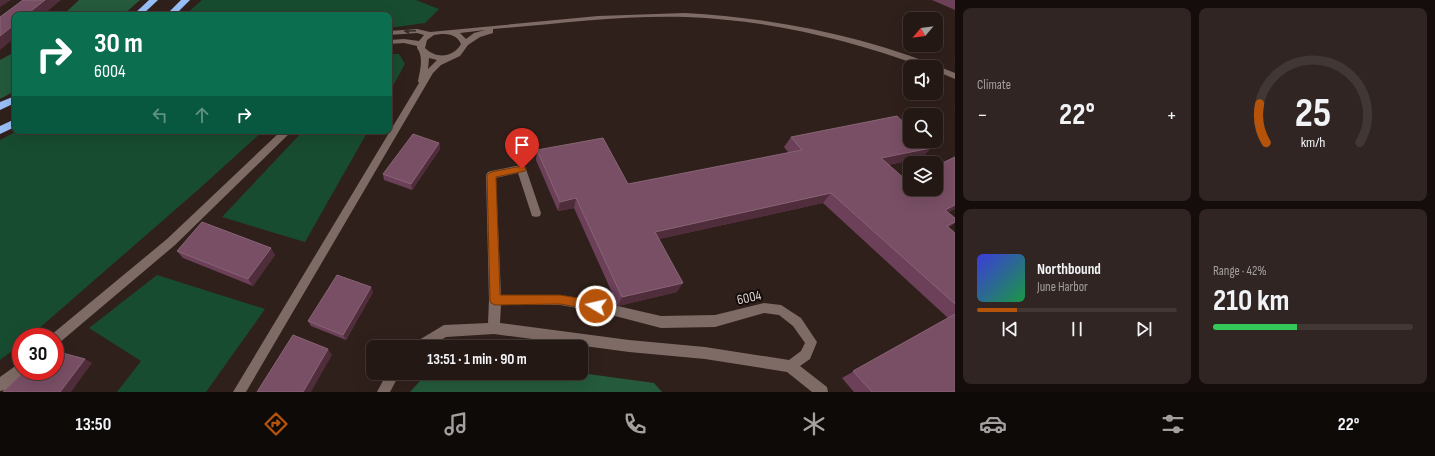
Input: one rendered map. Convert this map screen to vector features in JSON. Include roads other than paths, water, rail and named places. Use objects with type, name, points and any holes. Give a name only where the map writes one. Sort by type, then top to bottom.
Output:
[{"type":"highway","points":[[140,12],[154,0]]},
{"type":"highway","points":[[173,12],[186,0]]},
{"type":"highway","points":[[0,106],[12,100]]},
{"type":"highway","points":[[0,130],[12,124]]},
{"type":"street","points":[[421,87],[425,61],[421,44],[423,40],[431,34],[444,31],[452,32],[476,28],[596,18],[685,15],[743,20],[805,29],[914,60]]},
{"type":"street","points":[[239,392],[430,72],[438,63],[461,52],[465,44],[477,36],[506,26]]},
{"type":"street","points":[[392,33],[417,31],[431,34]]},
{"type":"street","points":[[452,32],[460,36],[465,44]]},
{"type":"street","points":[[392,42],[404,41],[421,44]]},
{"type":"street","points":[[424,52],[435,57],[449,57]]},
{"type":"street","points":[[943,71],[955,76]]},
{"type":"street","points":[[64,331],[171,242],[285,134]]},
{"type":"street","points":[[494,328],[495,300],[491,175],[522,169],[536,213]]},
{"type":"street","name":"6004","points":[[495,300],[560,300],[596,306],[661,322],[715,321],[764,308],[781,310],[797,322],[811,342],[806,355],[790,366]]},
{"type":"street","points":[[429,340],[444,331],[494,328],[629,346],[705,353],[790,366],[822,392]]},
{"type":"street","points":[[0,385],[12,375]]},
{"type":"street","points":[[383,392],[390,380]]}]
